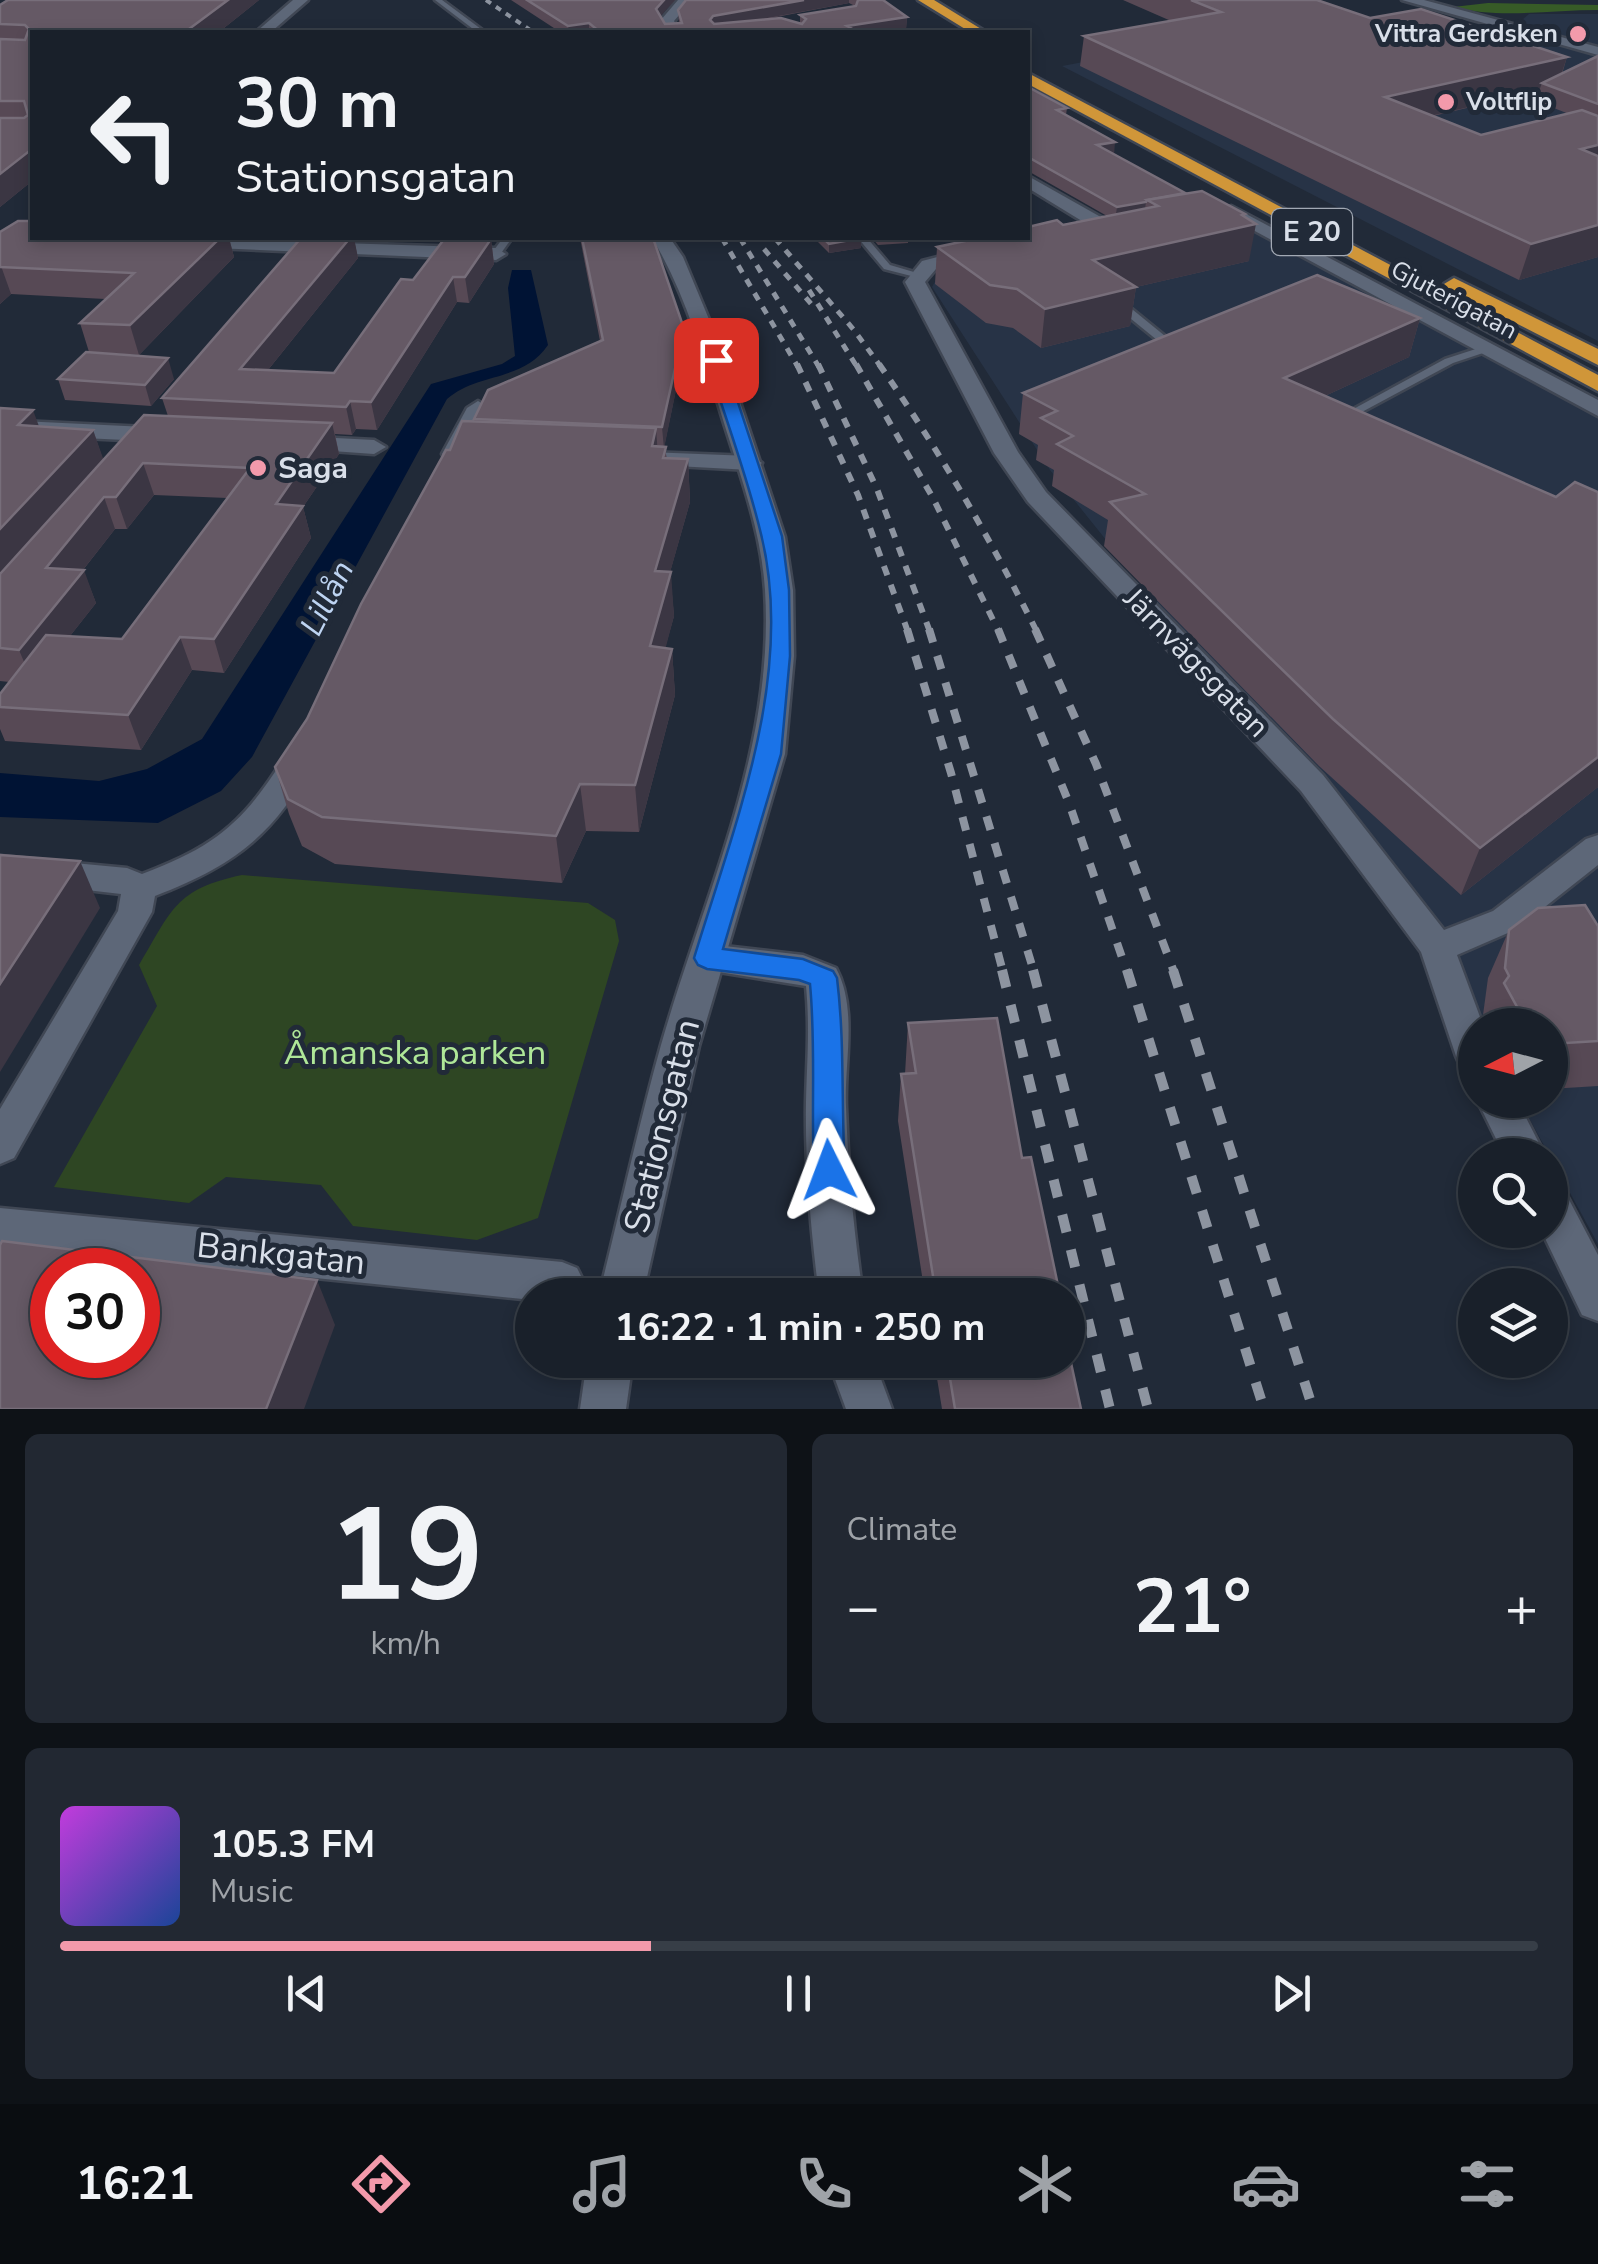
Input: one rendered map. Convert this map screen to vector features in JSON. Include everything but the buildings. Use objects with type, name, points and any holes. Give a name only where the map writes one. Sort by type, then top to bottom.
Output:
[{"type":"highway","points":[[925,0],[976,30]]},
{"type":"highway","points":[[910,8],[946,30]]},
{"type":"highway","name":"E 20","points":[[1030,61],[1178,142],[1598,358]]},
{"type":"highway","name":"E 20","points":[[1030,79],[1598,384]]},
{"type":"street","points":[[265,30],[302,0]]},
{"type":"street","points":[[671,30],[667,21],[685,0]]},
{"type":"street","points":[[1409,0],[1598,51]]},
{"type":"street","points":[[1030,182],[1124,231],[1078,238]]},
{"type":"street","name":"Gjuterigatan","points":[[1192,218],[1231,211],[1598,409]]},
{"type":"street","points":[[173,240],[502,246]]},
{"type":"street","name":"Stationsgatan","points":[[625,1278],[680,1046],[769,754],[780,656],[779,590],[772,536],[716,360],[662,240]]},
{"type":"street","points":[[279,274],[306,242]]},
{"type":"street","points":[[920,274],[929,265],[1004,250]]},
{"type":"street","name":"Järnvägsgatan","points":[[920,274],[915,282],[927,309],[1006,454],[1037,497],[1312,783],[1436,948],[1458,1009]]},
{"type":"street","points":[[122,462],[170,405]]},
{"type":"street","points":[[438,482],[465,452],[478,408]]},
{"type":"street","points":[[0,427],[184,436]]},
{"type":"street","points":[[279,442],[374,447]]},
{"type":"street","points":[[632,458],[750,463]]},
{"type":"street","points":[[139,889],[198,865],[246,837],[280,793],[316,723]]},
{"type":"street","points":[[1436,948],[1504,920],[1598,848]]},
{"type":"street","points":[[0,868],[127,880],[139,889]]},
{"type":"street","points":[[0,1146],[136,912],[139,889]]},
{"type":"street","points":[[707,958],[803,969],[823,978],[830,1040],[826,1103],[840,1278]]},
{"type":"street","name":"Bankgatan","points":[[0,1227],[521,1278]]},
{"type":"street","points":[[1568,1240],[1598,1300]]},
{"type":"street","points":[[603,1409],[607,1378]]},
{"type":"street","points":[[858,1378],[869,1409]]},
{"type":"lane","points":[[438,0],[478,30]]},
{"type":"lane","points":[[864,240],[886,267],[920,274]]},
{"type":"lane","points":[[1111,298],[1161,338]]},
{"type":"lane","points":[[1352,430],[1336,422],[1449,361],[1488,348]]},
{"type":"shaded area","name":"Vittra Gerdsken","points":[[1529,14],[1598,14],[1598,45],[1517,24]]},
{"type":"shaded area","points":[[1490,25],[1598,57],[1598,341],[1062,66],[1233,34],[1414,37]]},
{"type":"shaded area","points":[[1231,220],[1598,417],[1598,1244],[1568,1189],[1568,1138],[1540,1138],[1529,1118],[1568,1118],[1568,1008],[1474,1008],[1464,987],[1050,470],[932,287],[940,273]]},
{"type":"green space","points":[[1488,3],[1598,5],[1598,10],[1506,13],[1453,7]]},
{"type":"green space","name":"Åmanska parken","points":[[242,875],[588,903],[615,920],[619,941],[538,1218],[477,1240],[353,1226],[321,1185],[226,1177],[189,1203],[54,1187],[157,1006],[139,965],[168,916],[202,887]]},
{"type":"water","name":"Lillån","points":[[512,270],[531,270],[548,345],[526,365],[472,384],[447,399],[252,757],[221,791],[158,823],[0,817],[0,773],[99,781],[147,769],[202,739],[431,384],[502,364],[515,356],[508,288]]},
{"type":"railway","points":[[486,0],[530,30]]},
{"type":"railway","points":[[723,240],[798,367]]},
{"type":"railway","points":[[741,240],[819,367]]},
{"type":"railway","points":[[777,240],[881,367]]},
{"type":"railway","points":[[764,249],[813,306]]},
{"type":"railway","points":[[809,290],[857,367]]},
{"type":"railway","points":[[797,364],[858,495],[907,631]]},
{"type":"railway","points":[[818,364],[877,489],[930,631]]},
{"type":"railway","points":[[856,364],[933,498],[999,632]]},
{"type":"railway","points":[[881,367],[963,495],[1037,632]]},
{"type":"railway","points":[[998,629],[1069,803],[1127,972]]},
{"type":"railway","points":[[1035,629],[1096,764],[1174,972]]},
{"type":"railway","points":[[907,631],[951,773],[1003,972]]},
{"type":"railway","points":[[930,631],[1034,972]]},
{"type":"railway","points":[[1002,970],[1110,1409]]},
{"type":"railway","points":[[1033,970],[1148,1409]]},
{"type":"railway","points":[[1127,970],[1264,1409]]},
{"type":"railway","points":[[1173,970],[1313,1409]]},
{"type":"place","name":"Vittra Gerdsken","points":[[1578,34]]},
{"type":"place","name":"Voltflip","points":[[1446,102]]},
{"type":"place","name":"Saga","points":[[258,468]]},
{"type":"route","points":[[716,360],[772,536],[779,590],[780,656],[769,754],[707,958],[803,969],[823,978],[830,1040],[826,1103],[829,1170]]}]
